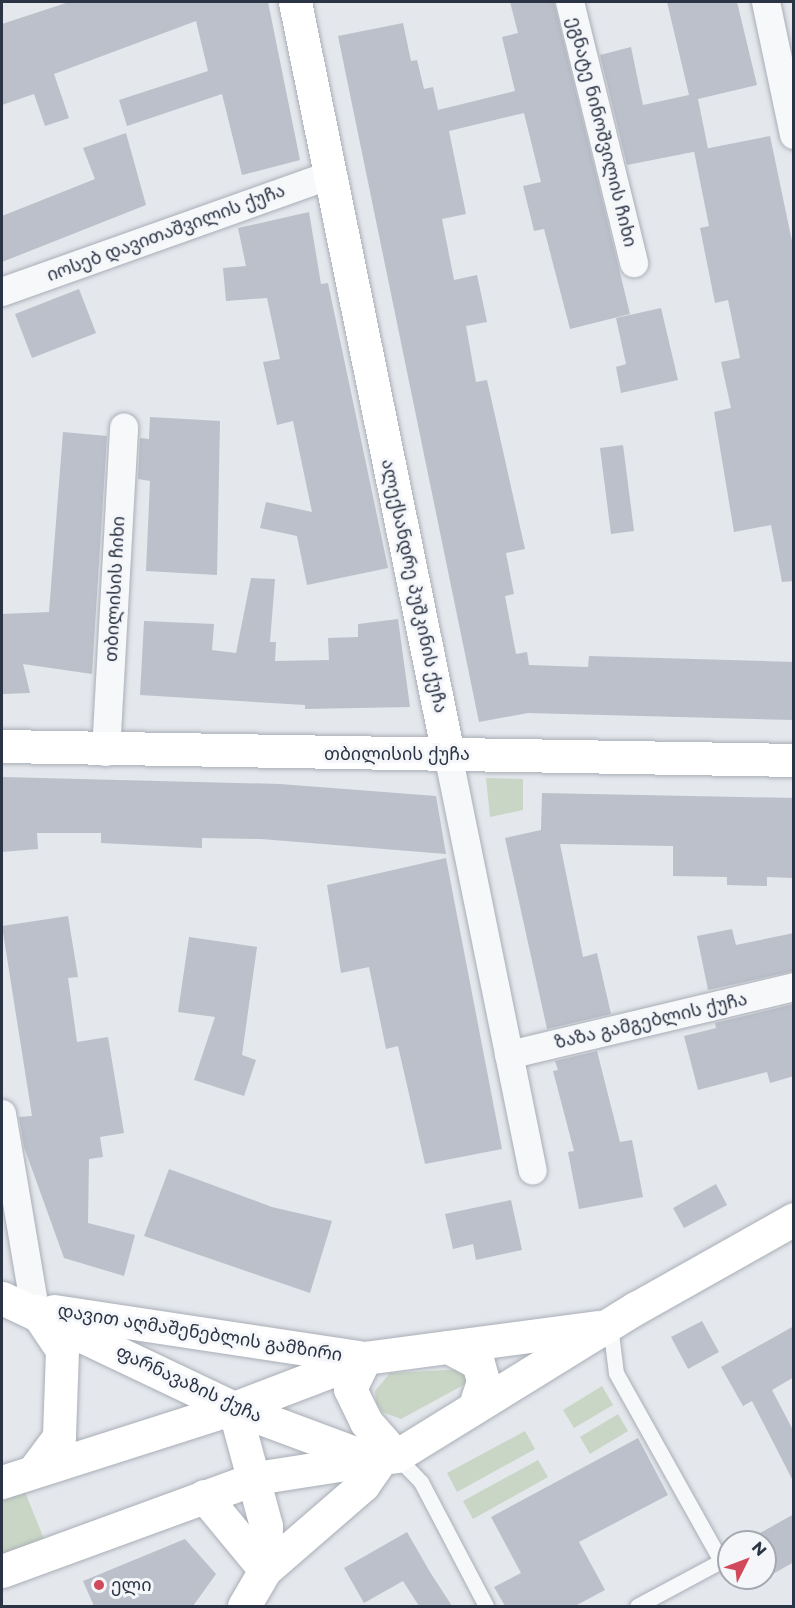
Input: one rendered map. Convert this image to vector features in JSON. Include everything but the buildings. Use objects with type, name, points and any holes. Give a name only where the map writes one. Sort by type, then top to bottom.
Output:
[{"type":"main road","name":"ალექსანდრე პუშკინის ქუჩა","points":[[295,2],[448,754]]},
{"type":"main road","name":"თბილისის ქუჩა","points":[[2,746],[106,752],[448,754],[794,760]]},
{"type":"main road","name":"დავით აღმაშენებლის გამზირი","points":[[365,1358],[350,1389],[387,1459],[610,1325],[794,1219]]},
{"type":"main road","name":"ფარნავაზის ქუჩა","points":[[2,1298],[35,1309],[234,1408],[387,1459]]},
{"type":"main road","name":"დავით აღმაშენებლის გამზირი","points":[[35,1309],[365,1358]]},
{"type":"main road","points":[[35,1309],[62,1350],[59,1437],[36,1468]]},
{"type":"main road","name":"დავით აღმაშენებლის გამზირი","points":[[2,1482],[36,1468],[234,1408],[365,1358],[610,1325]]},
{"type":"main road","points":[[448,1347],[478,1363],[483,1382],[474,1408]]},
{"type":"main road","points":[[234,1408],[256,1478],[266,1526],[265,1570]]},
{"type":"main road","points":[[2,1571],[256,1478],[332,1462],[387,1459]]},
{"type":"main road","points":[[244,1606],[265,1570],[363,1485],[387,1459]]},
{"type":"main road","points":[[204,1497],[265,1570]]},
{"type":"street","name":"ეგნატე ნინოშვილის ჩიხი","points":[[570,2],[634,263]]},
{"type":"street","points":[[766,2],[794,135]]},
{"type":"street","name":"იოსებ დავითაშვილის ქუჩა","points":[[2,291],[330,175]]},
{"type":"street","name":"თბილისის ჩიხი","points":[[106,752],[124,427]]},
{"type":"street","name":"ალექსანდრე პუშკინის ქუჩა","points":[[448,754],[533,1170]]},
{"type":"street","name":"ზაზა გამგებლის ქუჩა","points":[[509,1055],[794,987]]},
{"type":"street","points":[[2,1114],[35,1309]]},
{"type":"lane","points":[[610,1325],[616,1373],[721,1561],[637,1606]]},
{"type":"lane","points":[[387,1459],[421,1482],[486,1606]]},
{"type":"green space","points":[[486,778],[523,779],[523,810],[490,817]]},
{"type":"green space","points":[[467,1369],[469,1382],[401,1419],[382,1412],[376,1402],[375,1391],[390,1373]]},
{"type":"green space","points":[[602,1386],[613,1405],[574,1428],[563,1410]]},
{"type":"green space","points":[[618,1414],[628,1431],[590,1454],[580,1437]]},
{"type":"green space","points":[[525,1431],[535,1449],[457,1492],[447,1473]]},
{"type":"green space","points":[[538,1460],[548,1477],[473,1519],[463,1501]]},
{"type":"green space","points":[[25,1492],[44,1539],[2,1556],[2,1501]]},
{"type":"place","name":"ელი","points":[[99,1585]]}]
